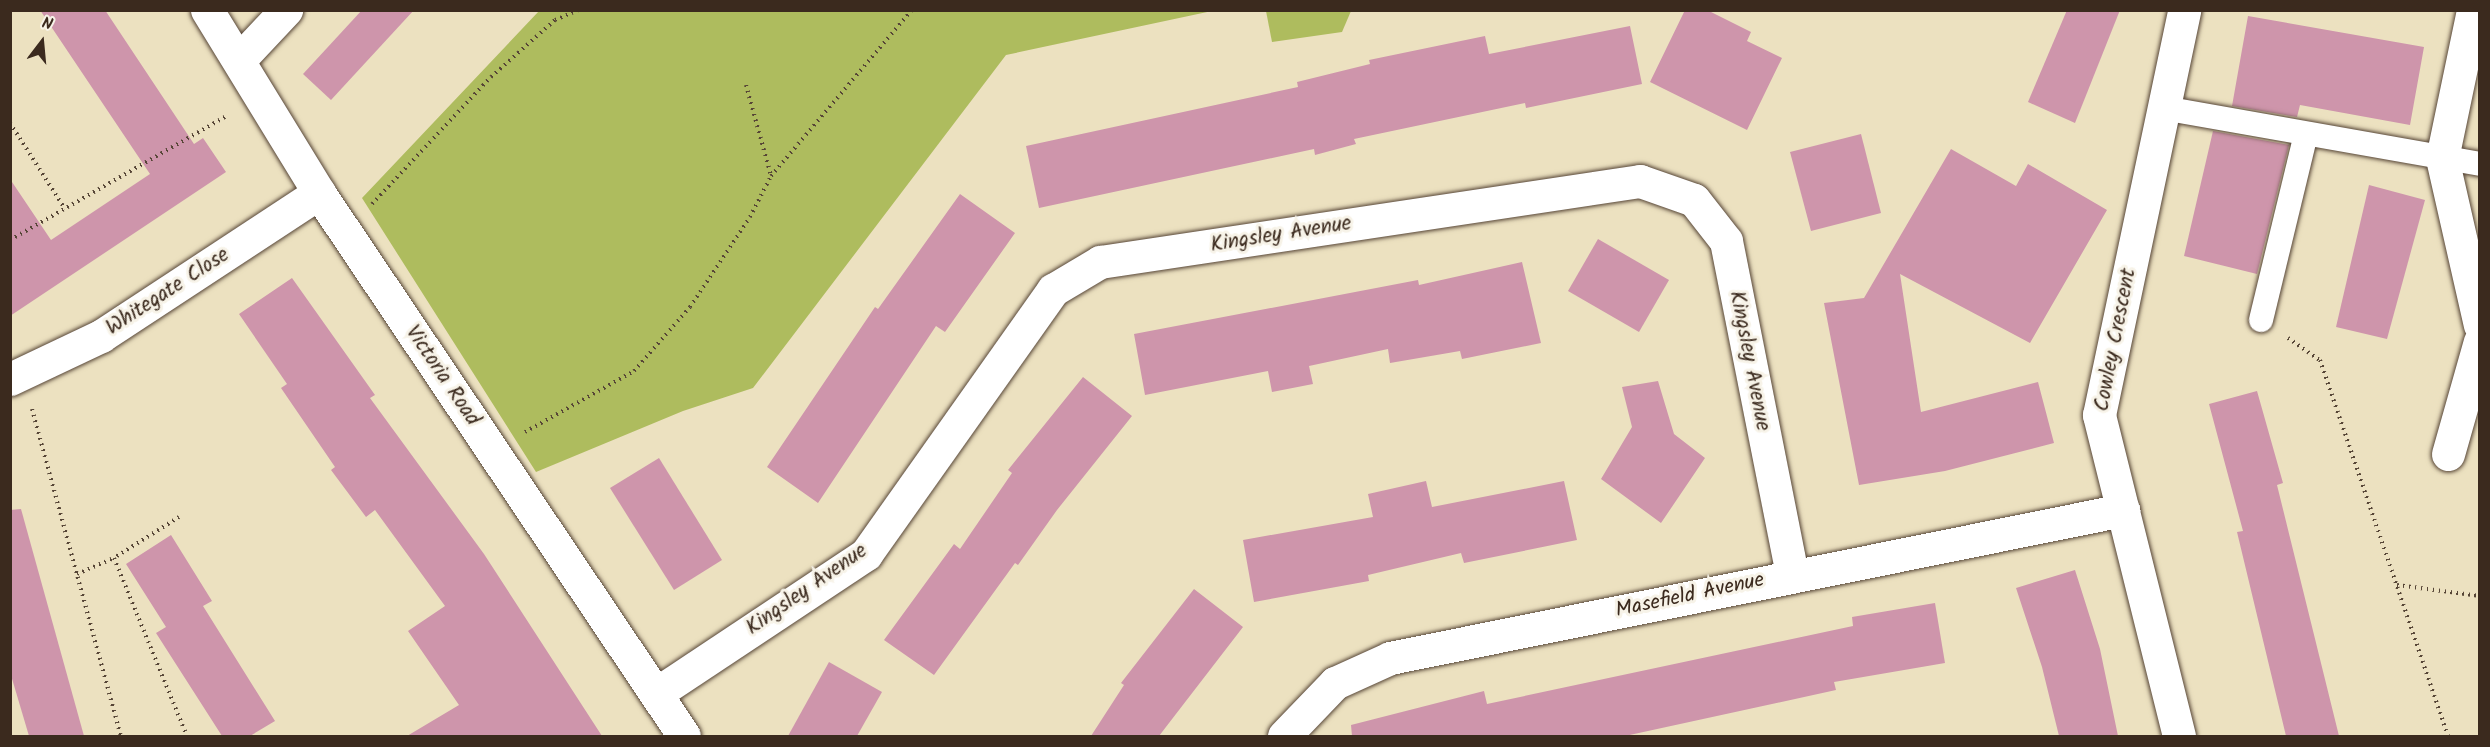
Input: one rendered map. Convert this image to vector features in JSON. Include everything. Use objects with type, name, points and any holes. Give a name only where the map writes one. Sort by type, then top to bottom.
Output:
[{"type":"street","name":"Victoria Road","points":[[207,10],[319,193],[684,736]]},
{"type":"street","points":[[238,60],[286,10]]},
{"type":"street","name":"Cowley Crescent","points":[[2179,736],[2099,415],[2184,10]]},
{"type":"street","points":[[2473,10],[2442,158],[2480,324]]},
{"type":"street","name":"Kingsley Avenue","points":[[657,693],[866,554],[1053,290],[1100,262],[1640,181],[1694,200],[1726,241],[1792,575]]},
{"type":"street","name":"Whitegate Close","points":[[16,376],[101,336],[319,193]]},
{"type":"street","points":[[2448,454],[2480,341]]},
{"type":"street","name":"Masefield Avenue","points":[[1284,736],[1335,683],[1390,658],[2122,510]]},
{"type":"lane","points":[[2163,108],[2480,164]]},
{"type":"lane","points":[[2261,320],[2306,134]]},
{"type":"path","points":[[346,234],[491,77],[555,20],[578,10]]},
{"type":"path","points":[[492,450],[634,371],[690,307],[750,217],[771,176],[912,10]]},
{"type":"path","points":[[746,86],[771,176]]},
{"type":"path","points":[[10,240],[260,97]]},
{"type":"path","points":[[10,123],[64,209]]},
{"type":"path","points":[[2261,320],[2320,360],[2448,736]]},
{"type":"path","points":[[16,376],[77,574],[121,736]]},
{"type":"path","points":[[77,574],[114,558],[179,517]]},
{"type":"path","points":[[114,558],[188,736]]},
{"type":"path","points":[[2396,585],[2480,596]]},
{"type":"green space","points":[[1266,10],[1351,11],[1342,32],[1272,42]]},
{"type":"green space","points":[[539,11],[1212,11],[1006,55],[753,388],[683,411],[536,472],[362,198]]},
{"type":"building","points":[[40,10],[105,10],[194,144],[203,138],[226,172],[10,316],[10,179],[51,240],[150,174]]},
{"type":"building","points":[[362,10],[414,10],[331,100],[303,74]]},
{"type":"building","points":[[1685,10],[1707,10],[1751,32],[1747,41],[1782,58],[1747,130],[1650,82]]},
{"type":"building","points":[[2067,10],[2120,10],[2075,123],[2028,102]]},
{"type":"building","points":[[2248,16],[2424,47],[2410,125],[2300,105],[2297,117],[2232,106]]},
{"type":"building","points":[[1630,26],[1642,84],[1526,108],[1525,103],[1354,139],[1356,144],[1315,155],[1314,149],[1039,208],[1026,146],[1298,87],[1297,82],[1370,64],[1369,60],[1485,36],[1489,54]]},
{"type":"building","points":[[2213,131],[2289,145],[2257,274],[2184,256]]},
{"type":"building","points":[[1861,134],[1881,213],[1811,231],[1790,152]]},
{"type":"building","points":[[1951,149],[2016,186],[2028,164],[2107,210],[2030,343],[1900,274],[1921,412],[2038,382],[2054,443],[1945,471],[1859,485],[1824,303],[1864,298]]},
{"type":"building","points":[[2369,185],[2425,200],[2387,339],[2336,327]]},
{"type":"building","points":[[960,194],[1015,233],[945,332],[936,326],[818,503],[767,467],[875,307],[878,309]]},
{"type":"building","points":[[1598,239],[1669,280],[1639,332],[1568,291]]},
{"type":"building","points":[[1522,262],[1541,343],[1462,359],[1460,351],[1390,363],[1388,349],[1309,366],[1313,384],[1272,392],[1268,371],[1145,395],[1134,334],[1418,280],[1419,285]]},
{"type":"building","points":[[292,278],[375,395],[370,398],[484,554],[602,736],[407,736],[459,705],[408,631],[445,606],[375,510],[366,517],[331,470],[335,467],[281,388],[287,384],[239,314]]},
{"type":"building","points":[[1083,377],[1132,416],[1057,510],[1018,565],[1015,563],[934,675],[884,640],[954,544],[960,549],[1012,473],[1008,470]]},
{"type":"building","points":[[1658,381],[1674,434],[1705,458],[1661,523],[1601,479],[1632,427],[1622,387]]},
{"type":"building","points":[[2257,391],[2283,483],[2277,485],[2339,736],[2286,736],[2237,532],[2243,531],[2209,404]]},
{"type":"building","points":[[659,458],[722,560],[674,590],[610,488]]},
{"type":"building","points":[[1426,481],[1432,507],[1564,481],[1577,540],[1464,563],[1461,553],[1368,575],[1369,581],[1254,602],[1243,540],[1373,517],[1368,494]]},
{"type":"building","points":[[21,509],[84,736],[29,736],[10,672],[10,510]]},
{"type":"building","points":[[171,535],[212,601],[203,606],[275,721],[250,736],[222,736],[156,633],[166,627],[126,564]]},
{"type":"building","points":[[2075,570],[2100,649],[2118,736],[2059,736],[2042,667],[2016,588]]},
{"type":"building","points":[[1194,589],[1243,627],[1159,736],[1091,736],[1124,685],[1121,683]]},
{"type":"building","points":[[1935,603],[1945,663],[1834,682],[1836,690],[1625,736],[1352,736],[1351,725],[1484,691],[1487,704],[1853,626],[1852,617]]},
{"type":"building","points":[[829,662],[882,692],[857,736],[788,736]]}]
